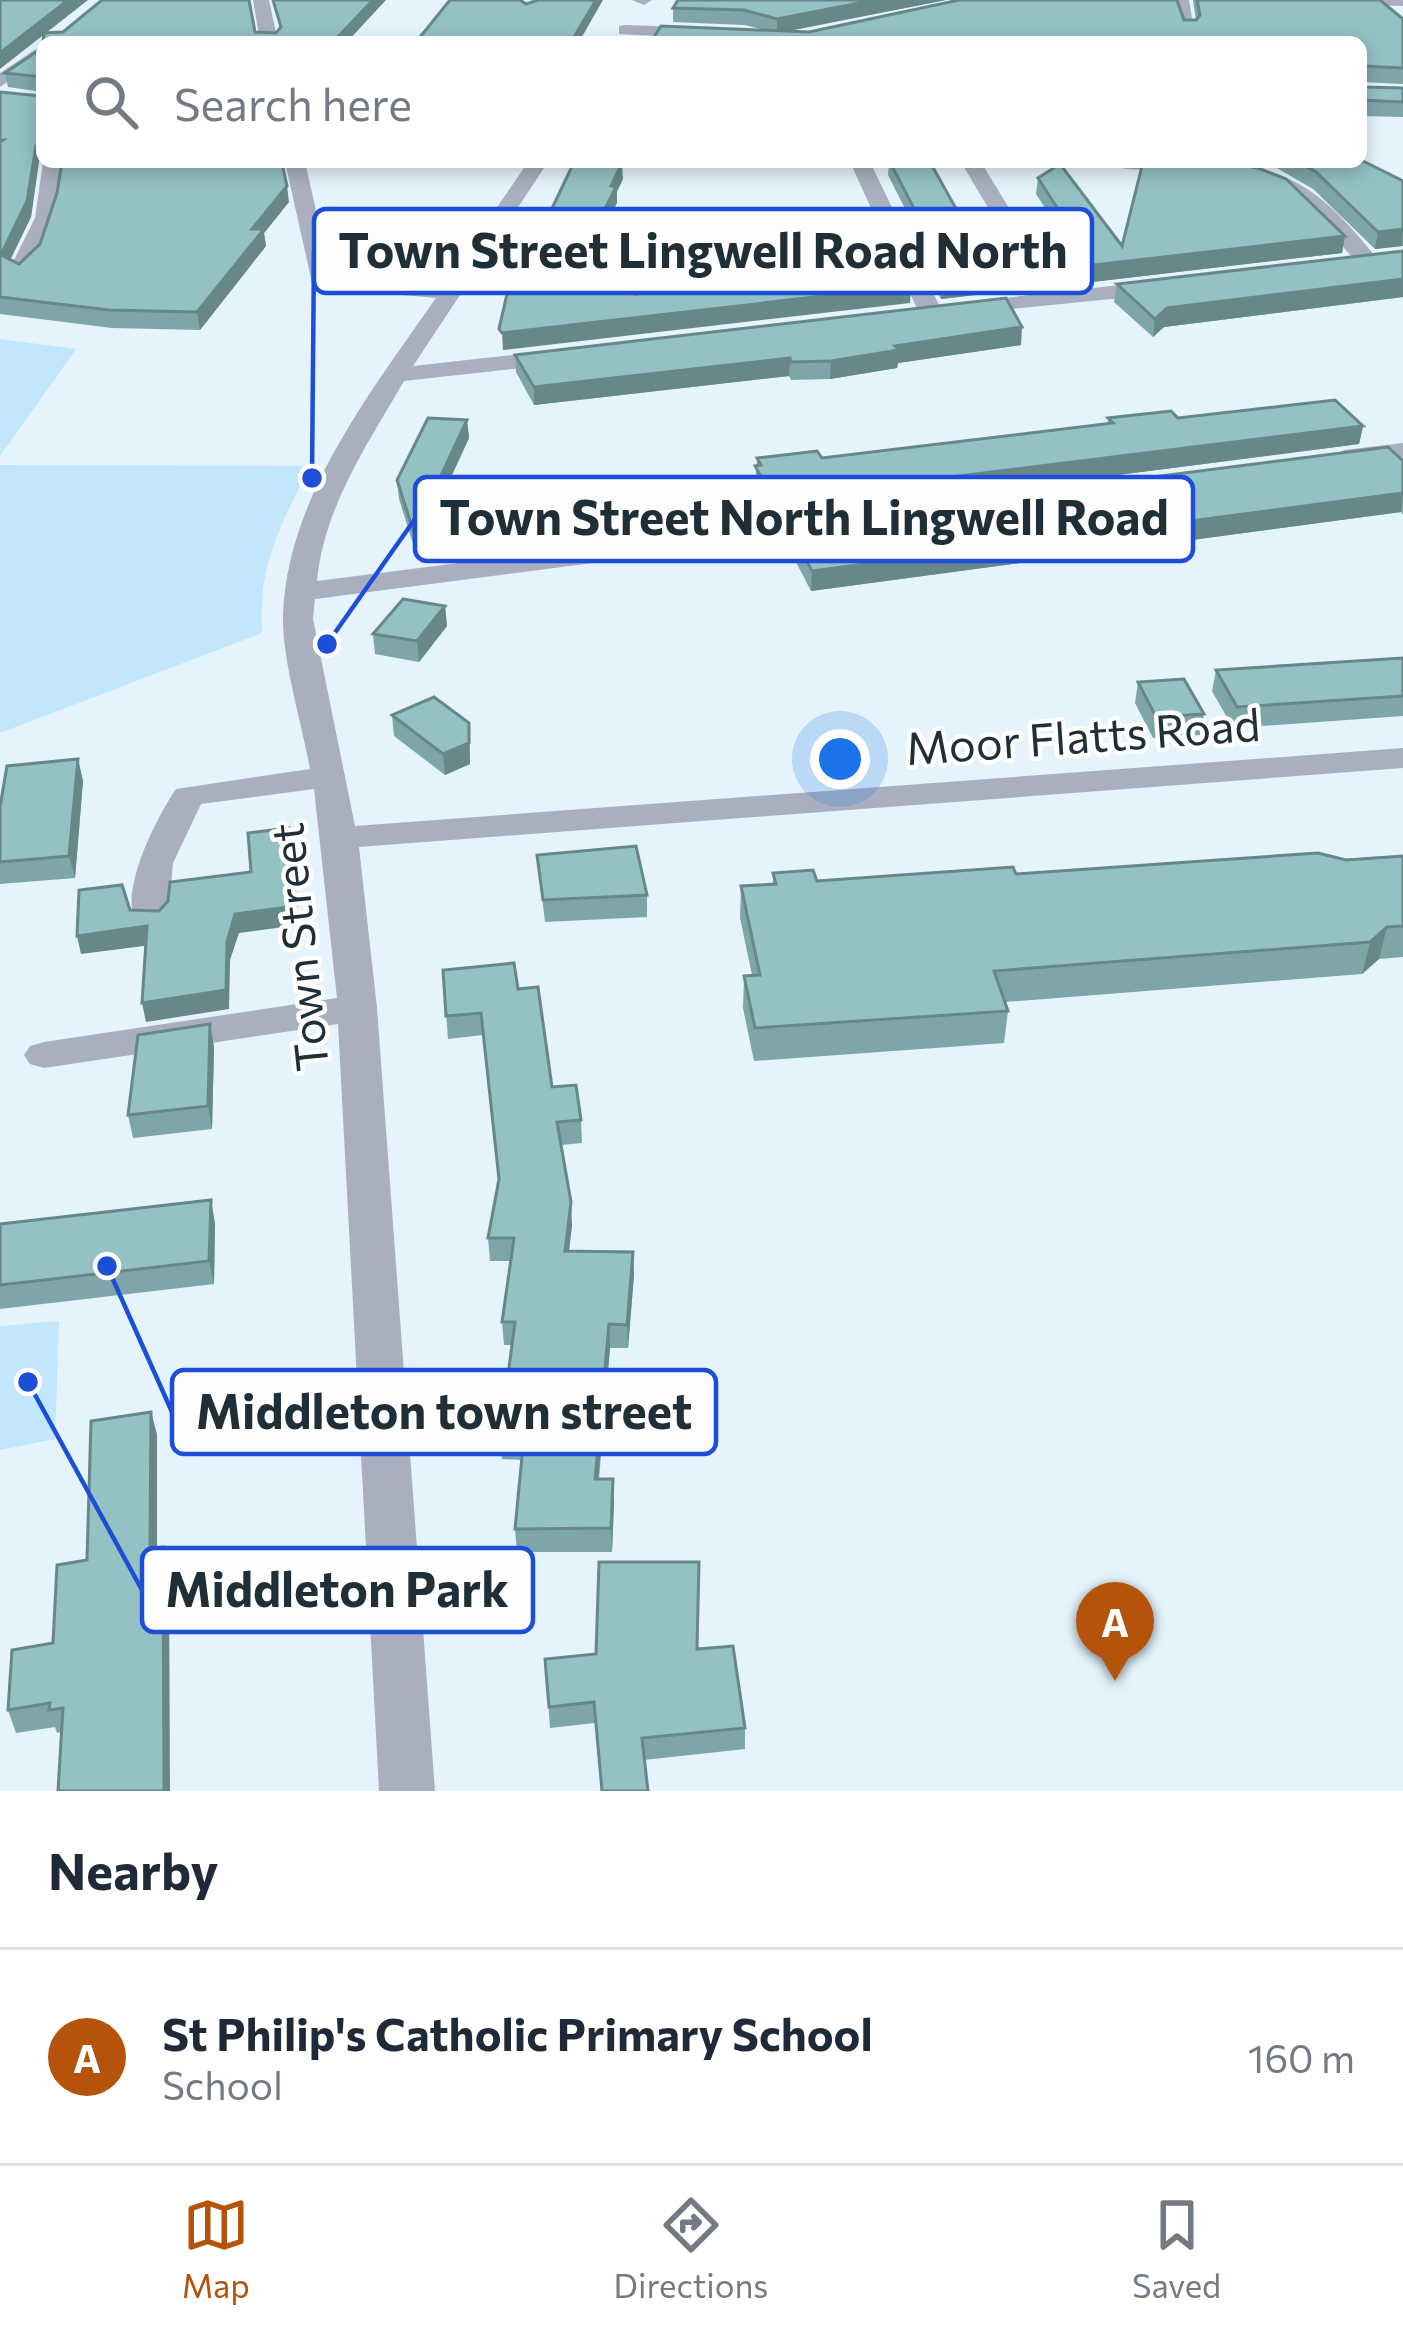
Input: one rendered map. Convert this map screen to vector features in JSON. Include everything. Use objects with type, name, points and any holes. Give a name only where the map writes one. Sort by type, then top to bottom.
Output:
[{"type":"street","points":[[260,0],[268,36]]},
{"type":"street","points":[[621,36],[643,0]]},
{"type":"street","points":[[1181,0],[1188,26]]},
{"type":"street","points":[[1372,0],[1403,1]]},
{"type":"street","points":[[621,36],[751,36]]},
{"type":"street","points":[[0,82],[36,55]]},
{"type":"street","points":[[0,97],[22,98]]},
{"type":"street","points":[[20,270],[46,218],[52,168]]},
{"type":"street","points":[[296,168],[321,282],[452,292]]},
{"type":"street","name":"Town Street","points":[[407,1791],[358,1008],[340,838],[298,620],[299,592],[307,538],[341,466],[395,375],[534,168]]},
{"type":"street","points":[[862,168],[920,315],[1189,283]]},
{"type":"street","points":[[974,168],[1054,300]]},
{"type":"street","points":[[1230,168],[1265,174],[1297,188],[1366,262]]},
{"type":"street","points":[[395,375],[575,356]]},
{"type":"street","points":[[1309,463],[1403,451]]},
{"type":"street","points":[[299,592],[862,520]]},
{"type":"street","name":"Moor Flatts Road","points":[[340,838],[1403,758]]},
{"type":"street","points":[[150,917],[155,863],[188,796],[328,777]]},
{"type":"street","points":[[44,1055],[358,1008]]},
{"type":"shaded area","points":[[0,339],[76,349],[0,456]]},
{"type":"shaded area","points":[[0,465],[310,466],[268,565],[262,633],[0,733]]},
{"type":"shaded area","points":[[59,1321],[55,1439],[0,1450],[0,1326]]},
{"type":"building","points":[[0,0],[68,0],[0,53]]},
{"type":"building","points":[[102,0],[249,0],[255,32],[276,33],[281,27],[273,0],[373,0],[339,36],[44,36],[63,32]]},
{"type":"building","points":[[450,0],[520,0],[526,4],[596,0],[575,36],[421,36]]},
{"type":"building","points":[[678,0],[875,0],[777,19],[744,10],[673,8]]},
{"type":"building","points":[[959,0],[1177,0],[1184,20],[1196,20],[1200,15],[1197,0],[1380,0],[1403,19],[1403,68],[1367,66],[1367,36],[655,36],[661,26],[809,32]]},
{"type":"building","points":[[36,52],[36,76],[5,73]]},
{"type":"building","points":[[1367,87],[1403,88],[1403,102],[1367,100]]},
{"type":"building","points":[[0,92],[36,95],[36,146],[27,201],[1,255],[19,264],[40,244],[61,168],[283,168],[287,186],[252,229],[264,229],[197,312],[109,310],[0,297]]},
{"type":"building","points":[[1367,163],[1403,181],[1403,229],[1378,232],[1309,168],[1367,168]]},
{"type":"building","points":[[571,168],[620,168],[611,186],[616,187],[565,288],[635,288],[635,294],[903,269],[911,286],[502,333],[499,329],[515,259],[528,259]]},
{"type":"building","points":[[893,168],[933,168],[994,277],[942,282],[935,267],[944,267]]},
{"type":"building","points":[[1063,168],[1122,246],[1142,168],[1258,168],[1286,179],[1345,236],[1094,265],[1038,178]]},
{"type":"building","points":[[1403,251],[1403,279],[1167,308],[1155,319],[1117,284]]},
{"type":"building","points":[[1006,298],[1022,327],[831,361],[791,362],[790,358],[534,387],[515,355]]},
{"type":"building","points":[[1335,400],[1363,426],[773,499],[755,466],[761,465],[757,458],[817,451],[822,458],[1113,423],[1108,418],[1171,411],[1178,418]]},
{"type":"building","points":[[428,418],[467,420],[414,533],[397,480]]},
{"type":"building","points":[[1388,447],[1403,461],[1403,493],[812,571],[786,524]]},
{"type":"building","points":[[403,599],[445,606],[417,641],[373,634]]},
{"type":"building","points":[[1403,658],[1403,696],[1237,707],[1216,670]]},
{"type":"building","points":[[1184,679],[1204,714],[1156,717],[1138,682]]},
{"type":"building","points":[[434,697],[469,723],[469,743],[443,754],[392,715]]},
{"type":"building","points":[[78,759],[69,856],[0,862],[0,807],[7,766]]},
{"type":"building","points":[[289,828],[296,906],[235,914],[227,942],[226,990],[142,1003],[147,926],[77,936],[79,890],[122,885],[130,910],[159,911],[168,901],[170,882],[251,872],[248,833]]},
{"type":"building","points":[[636,846],[647,895],[543,900],[537,855]]},
{"type":"building","points":[[1318,853],[1346,860],[1403,856],[1403,926],[1387,927],[1370,942],[994,971],[1008,1011],[755,1028],[744,976],[760,975],[741,886],[776,884],[773,873],[813,870],[817,881],[1013,867],[1016,874]]},
{"type":"building","points":[[514,963],[518,989],[538,987],[552,1087],[576,1085],[581,1120],[557,1122],[571,1202],[565,1251],[633,1252],[627,1325],[609,1324],[595,1479],[613,1479],[611,1528],[515,1529],[524,1436],[500,1436],[515,1322],[502,1322],[514,1238],[488,1238],[499,1179],[481,1013],[446,1016],[443,970]]},
{"type":"building","points":[[210,1024],[208,1106],[128,1115],[138,1035]]},
{"type":"building","points":[[211,1200],[209,1261],[0,1285],[0,1224]]},
{"type":"building","points":[[151,1412],[150,1549],[163,1547],[164,1791],[58,1791],[63,1708],[49,1710],[50,1703],[8,1710],[12,1650],[53,1643],[57,1565],[87,1560],[91,1421]]},
{"type":"building","points":[[599,1562],[699,1562],[697,1649],[733,1646],[745,1728],[642,1738],[648,1791],[602,1791],[594,1702],[549,1707],[545,1659],[596,1654]]},
{"type":"place","name":"Town Street Lingwell Road North","points":[[312,478]]},
{"type":"place","name":"Town Street North Lingwell Road","points":[[327,644]]},
{"type":"place","name":"Middleton town street","points":[[107,1266]]},
{"type":"place","name":"Middleton Park","points":[[28,1382]]},
{"type":"place","name":"St Philip's Catholic Primary School","points":[[1115,1681]]}]
